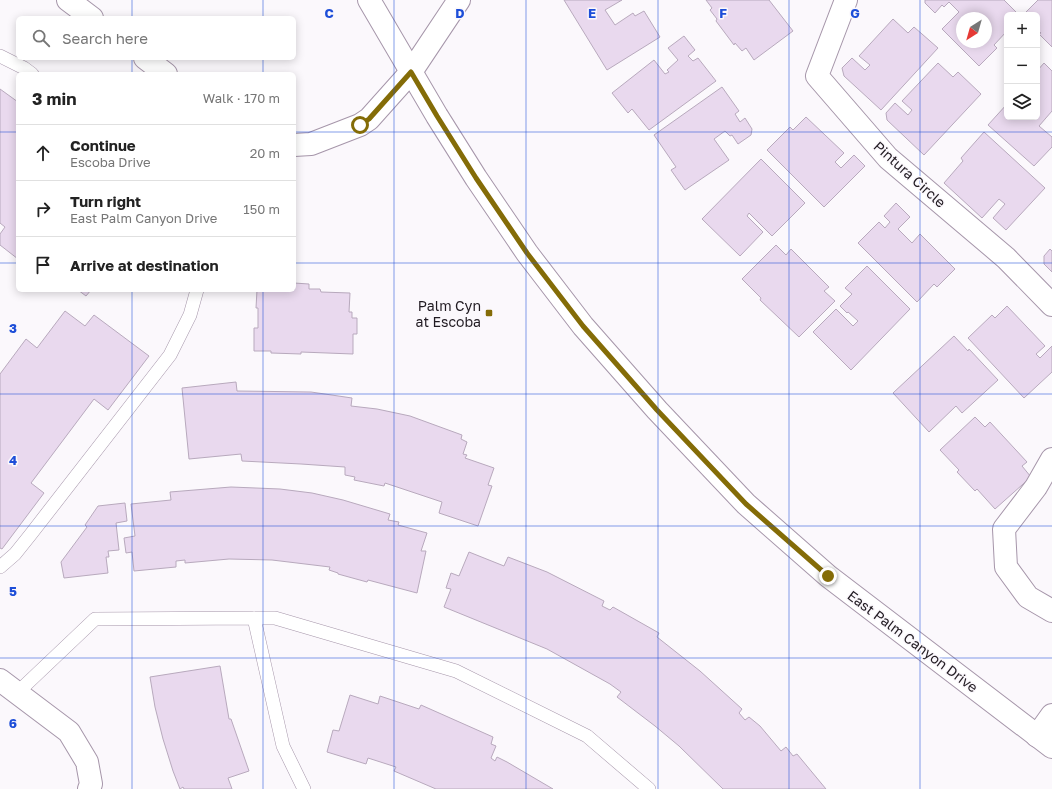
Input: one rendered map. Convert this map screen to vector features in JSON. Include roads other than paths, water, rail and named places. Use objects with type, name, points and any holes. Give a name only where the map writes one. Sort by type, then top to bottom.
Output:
[{"type":"street","points":[[68,0],[89,16]]},
{"type":"street","name":"East Palm Canyon Drive","points":[[370,0],[437,116],[476,178],[527,253],[583,326],[657,410],[740,499],[828,576],[1044,741]]},
{"type":"street","points":[[296,145],[311,144],[360,125],[369,119],[411,72],[459,0]]},
{"type":"street","name":"Pintura Circle","points":[[846,0],[817,76],[888,158],[1006,258],[1052,305]]},
{"type":"street","points":[[148,60],[163,72]]},
{"type":"street","points":[[1052,459],[1036,487],[1004,529],[1006,567],[1028,597],[1052,611]]},
{"type":"street","points":[[0,680],[69,732],[87,762],[92,784],[89,789]]},
{"type":"street","points":[[1044,741],[1052,715]]},
{"type":"lane","points":[[0,56],[29,72]]},
{"type":"lane","points":[[0,567],[14,554],[31,534],[170,354],[190,315],[196,292]]},
{"type":"lane","points":[[254,618],[284,746],[304,789]]},
{"type":"lane","points":[[17,693],[95,619],[275,618],[456,671],[587,736],[649,789]]},
{"type":"place","name":"Palm Cyn at Escoba","points":[[489,313]]}]
